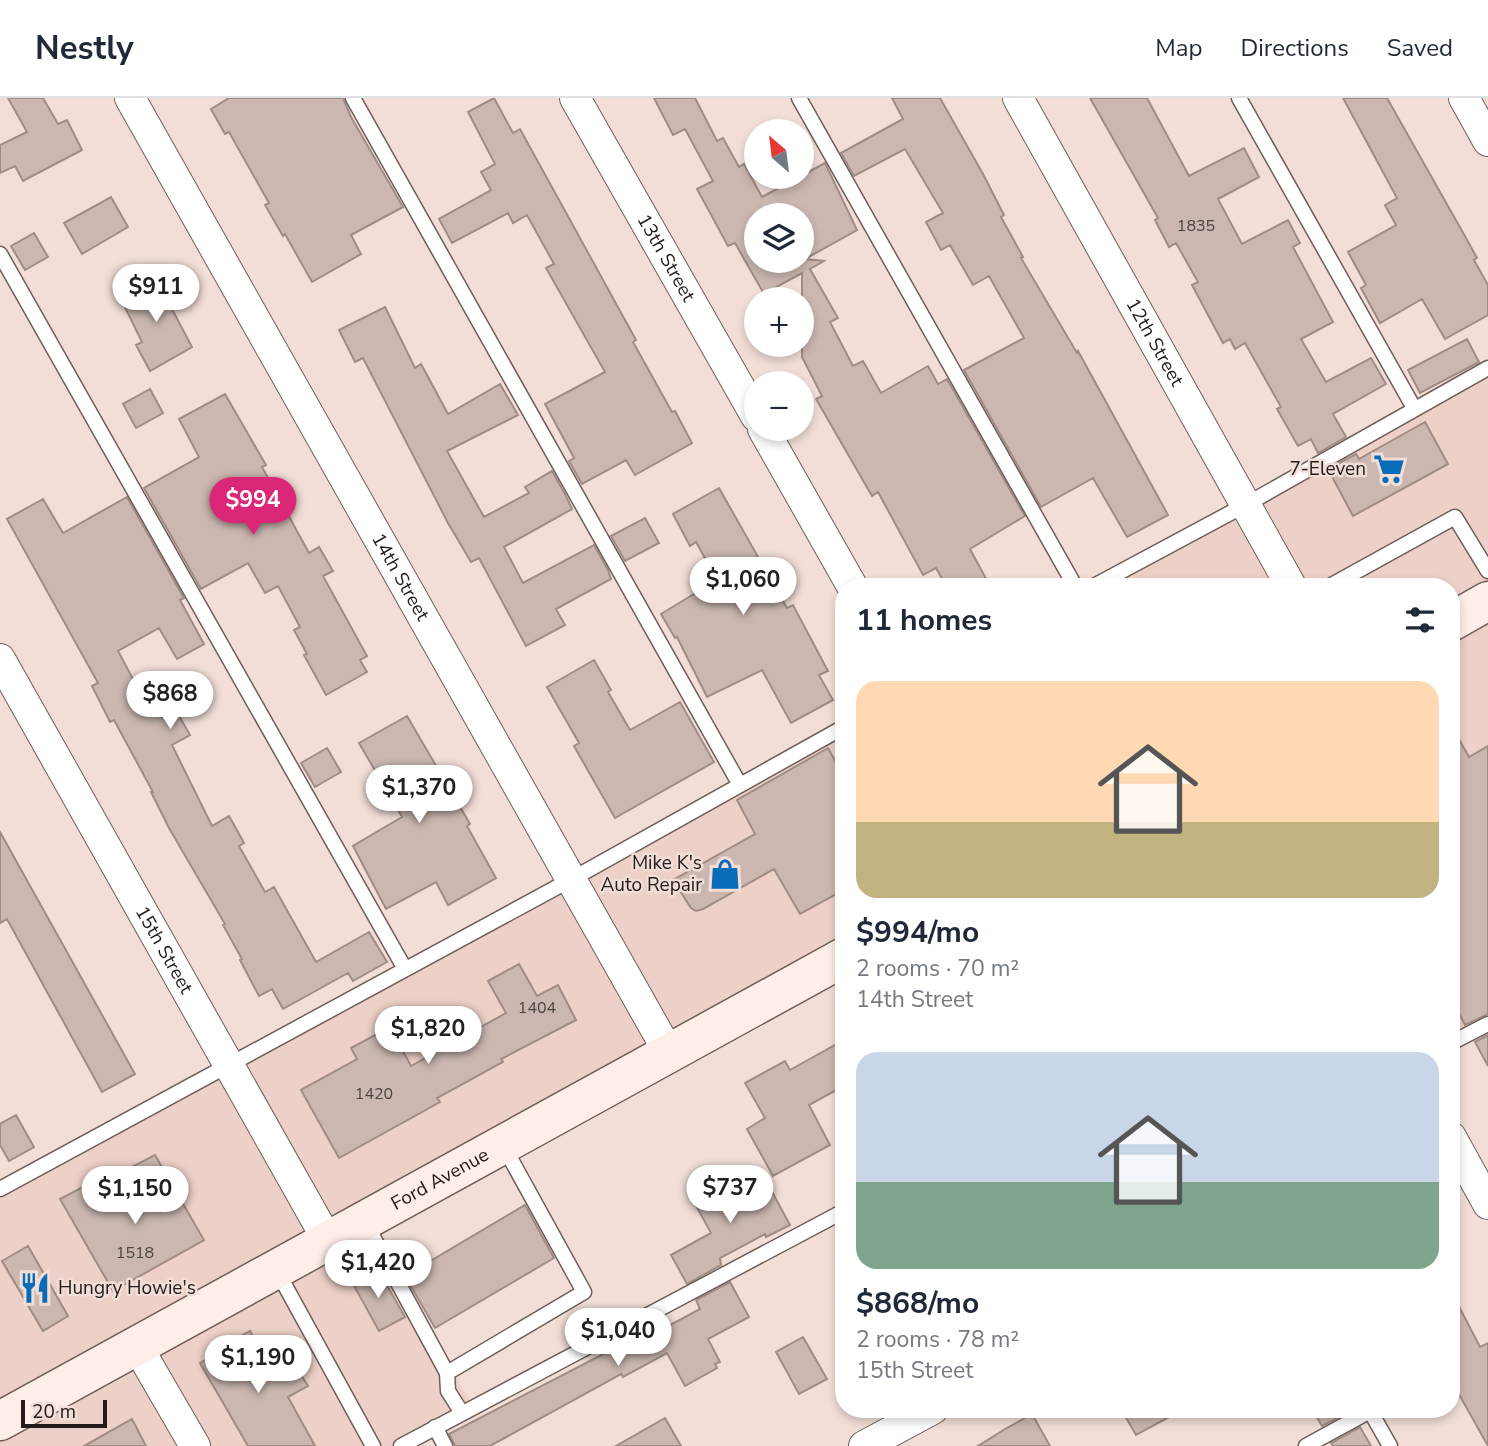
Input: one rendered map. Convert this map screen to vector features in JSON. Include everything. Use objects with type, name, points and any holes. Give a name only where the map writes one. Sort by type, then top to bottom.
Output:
[{"type":"main road","name":"Ford Avenue","points":[[0,1421],[835,962]]},
{"type":"street","name":"14th Street","points":[[130,98],[670,1053]]},
{"type":"street","name":"13th Street","points":[[575,98],[744,395]]},
{"type":"street","name":"12th Street","points":[[1018,98],[1287,578]]},
{"type":"street","points":[[1464,98],[1488,141]]},
{"type":"street","points":[[770,441],[847,578]]},
{"type":"street","name":"15th Street","points":[[0,659],[328,1241]]},
{"type":"street","points":[[1460,1154],[1488,1204]]},
{"type":"street","points":[[137,1346],[195,1446]]},
{"type":"street","points":[[864,1446],[916,1418]]},
{"type":"lane","points":[[353,98],[740,785]]},
{"type":"lane","points":[[799,98],[1070,578]]},
{"type":"lane","points":[[1239,98],[1413,408]]},
{"type":"lane","points":[[0,254],[405,969]]},
{"type":"lane","points":[[1109,578],[1247,505],[1413,408],[1488,368]]},
{"type":"lane","points":[[1344,578],[1455,517],[1480,602]]},
{"type":"lane","points":[[0,1189],[835,732]]},
{"type":"lane","points":[[1460,1038],[1488,1024]]},
{"type":"lane","points":[[447,1373],[584,1292],[503,1145]]},
{"type":"lane","points":[[401,1446],[835,1216]]},
{"type":"lane","points":[[364,1221],[447,1373],[449,1391],[462,1413]]},
{"type":"lane","points":[[276,1270],[373,1446]]},
{"type":"lane","points":[[1306,1446],[1355,1418]]},
{"type":"lane","points":[[1374,1418],[1390,1446]]},
{"type":"lane","points":[[435,1427],[445,1446]]},
{"type":"shaded area","points":[[1488,368],[1488,1024],[1460,1038],[1460,578],[1108,578]]},
{"type":"shaded area","points":[[835,731],[835,961],[364,1221],[474,1407],[403,1446],[0,1446],[0,1189]]},
{"type":"building","points":[[8,98],[43,98],[58,124],[67,120],[82,150],[23,181],[15,166],[0,173],[0,145],[27,132]]},
{"type":"building","points":[[229,98],[343,98],[351,117],[403,207],[351,235],[361,254],[312,282],[265,205],[269,203],[229,132],[225,134],[211,109]]},
{"type":"building","points":[[494,98],[513,133],[520,129],[636,340],[633,342],[692,443],[635,475],[626,460],[582,484],[569,461],[574,458],[545,404],[605,372],[546,268],[554,264],[527,215],[513,223],[508,213],[452,243],[439,219],[491,190],[481,172],[495,164],[468,112]]},
{"type":"building","points":[[654,98],[695,98],[717,141],[723,138],[739,167],[744,164],[744,189],[758,189],[762,197],[777,189],[814,189],[814,169],[825,163],[857,230],[814,254],[814,203],[744,203],[744,259],[735,243],[728,246],[697,189],[713,181],[685,129],[673,135]]},
{"type":"building","points":[[892,98],[940,98],[1004,215],[1001,217],[1023,257],[1021,258],[1077,353],[1078,351],[1168,515],[1127,537],[1093,478],[1041,507],[964,370],[1024,338],[989,276],[973,285],[950,245],[941,250],[926,222],[943,213],[905,149],[854,176],[841,153],[903,119]]},
{"type":"building","points":[[1090,98],[1147,98],[1189,176],[1244,148],[1259,177],[1218,199],[1242,244],[1288,220],[1300,243],[1293,247],[1333,322],[1301,339],[1326,382],[1371,358],[1386,384],[1333,414],[1346,437],[1318,453],[1311,439],[1298,446],[1277,409],[1281,407],[1245,343],[1235,349],[1230,339],[1223,343],[1192,285],[1198,282],[1176,243],[1169,247],[1155,220],[1158,218]]},
{"type":"building","points":[[1343,98],[1387,98],[1477,258],[1474,260],[1488,285],[1488,315],[1445,339],[1422,299],[1380,323],[1361,288],[1366,285],[1348,252],[1396,225],[1385,205],[1397,198]]},
{"type":"building","points":[[111,197],[128,227],[82,254],[64,223]]},
{"type":"building","points":[[34,233],[48,257],[25,270],[11,246]]},
{"type":"building","points":[[814,260],[824,261],[814,267]]},
{"type":"building","points":[[752,273],[802,273],[777,287],[760,287]]},
{"type":"building","points":[[802,273],[812,273],[838,318],[830,322],[853,366],[863,361],[881,393],[928,366],[938,384],[947,379],[1025,516],[970,549],[986,578],[942,578],[936,568],[923,575],[878,492],[872,496],[816,399],[822,396],[814,380],[814,371],[809,371],[802,357],[814,357],[814,287],[802,287]]},
{"type":"building","points":[[161,278],[175,308],[172,309],[192,347],[150,371],[136,345],[142,342],[120,297]]},
{"type":"building","points":[[385,307],[415,368],[421,364],[448,414],[500,384],[518,415],[447,451],[484,517],[529,493],[525,487],[552,471],[565,494],[572,509],[504,547],[523,583],[594,545],[608,570],[611,579],[556,609],[565,625],[526,646],[479,558],[471,562],[448,523],[363,358],[355,362],[339,330]]},
{"type":"building","points":[[1467,339],[1479,362],[1420,393],[1408,370]]},
{"type":"building","points":[[150,389],[163,413],[136,428],[123,404]]},
{"type":"building","points":[[225,394],[266,465],[262,467],[309,553],[319,547],[333,571],[323,576],[367,656],[360,660],[367,672],[326,695],[304,655],[307,654],[294,630],[300,627],[278,586],[265,593],[248,563],[201,589],[144,488],[199,457],[179,419]]},
{"type":"building","name":"7-Eleven","points":[[1425,422],[1448,464],[1353,516],[1328,469],[1356,454],[1359,459]]},
{"type":"building","points":[[719,488],[787,608],[793,605],[828,671],[819,675],[833,700],[791,723],[762,670],[707,697],[677,637],[675,638],[661,614],[717,580],[696,542],[690,546],[673,514]]},
{"type":"building","points":[[127,497],[184,598],[180,600],[204,644],[177,659],[159,628],[118,651],[150,711],[170,700],[190,735],[172,745],[212,826],[229,816],[244,843],[239,846],[265,892],[274,887],[316,962],[369,932],[387,962],[353,981],[348,973],[283,1009],[272,989],[259,996],[223,925],[225,924],[169,828],[114,720],[110,722],[92,686],[98,683],[7,519],[43,499],[63,533]]},
{"type":"building","points":[[645,518],[659,543],[625,561],[611,536]]},
{"type":"building","points":[[594,660],[611,690],[608,692],[630,730],[680,702],[714,762],[615,818],[574,746],[579,743],[547,687]]},
{"type":"building","points":[[407,716],[470,824],[467,826],[496,878],[448,905],[436,882],[386,909],[353,846],[402,817],[359,743]]},
{"type":"building","points":[[1460,741],[1469,757],[1488,746],[1488,1014],[1465,1025],[1460,1015]]},
{"type":"building","points":[[327,748],[341,772],[315,787],[301,763]]},
{"type":"building","points":[[828,748],[835,761],[835,895],[800,914],[774,869],[703,909],[696,911],[691,908],[673,880],[755,834],[737,800]]},
{"type":"building","points":[[0,832],[135,1074],[102,1092],[7,919],[0,923]]},
{"type":"building","points":[[519,964],[537,996],[558,985],[576,1020],[501,1059],[503,1062],[437,1098],[440,1102],[339,1158],[301,1090],[357,1059],[351,1048],[390,1027],[411,1066],[506,1013],[488,981]]},
{"type":"building","points":[[1488,1035],[1488,1066],[1475,1042]]},
{"type":"building","points":[[835,1045],[835,1091],[809,1105],[830,1145],[773,1176],[747,1129],[765,1118],[745,1083],[785,1061],[790,1070]]},
{"type":"building","points":[[16,1115],[34,1147],[9,1161],[0,1145],[0,1124]]},
{"type":"building","points":[[155,1155],[204,1240],[113,1291],[60,1199],[83,1187],[96,1210],[140,1185],[130,1168]]},
{"type":"building","points":[[763,1175],[790,1225],[766,1237],[765,1234],[720,1258],[721,1265],[687,1284],[671,1255],[711,1233],[693,1200],[725,1183],[731,1192]]},
{"type":"building","points":[[525,1205],[554,1258],[435,1328],[405,1276]]},
{"type":"building","name":"Hungry Howie's","points":[[28,1246],[68,1316],[43,1331],[2,1261]]},
{"type":"building","points":[[377,1268],[405,1317],[379,1331],[352,1282]]},
{"type":"building","points":[[730,1282],[749,1317],[708,1339],[720,1362],[715,1364],[717,1368],[685,1386],[667,1353],[623,1377],[621,1374],[490,1446],[455,1446],[449,1434],[636,1337],[639,1342],[700,1309],[696,1300]]},
{"type":"building","points":[[1460,1308],[1480,1347],[1488,1343],[1488,1446],[1460,1396]]},
{"type":"building","points":[[250,1331],[275,1376],[295,1365],[308,1386],[288,1397],[315,1446],[248,1446],[200,1363]]},
{"type":"building","points":[[803,1337],[827,1379],[799,1394],[776,1352]]},
{"type":"building","points":[[665,1418],[681,1446],[616,1446]]},
{"type":"building","points":[[1025,1418],[1034,1418],[1050,1446],[978,1446]]},
{"type":"building","points":[[1126,1418],[1167,1418],[1136,1435]]},
{"type":"building","points":[[1317,1418],[1337,1418],[1322,1426]]},
{"type":"building","points":[[132,1419],[146,1446],[84,1446]]},
{"type":"building","points":[[1360,1427],[1371,1446],[1333,1446],[1331,1443]]},
{"type":"place","name":"7-Eleven","points":[[1389,469]]},
{"type":"place","name":"Mike K's Auto Repair","points":[[725,874]]},
{"type":"place","name":"Hungry Howie's","points":[[35,1288]]}]
